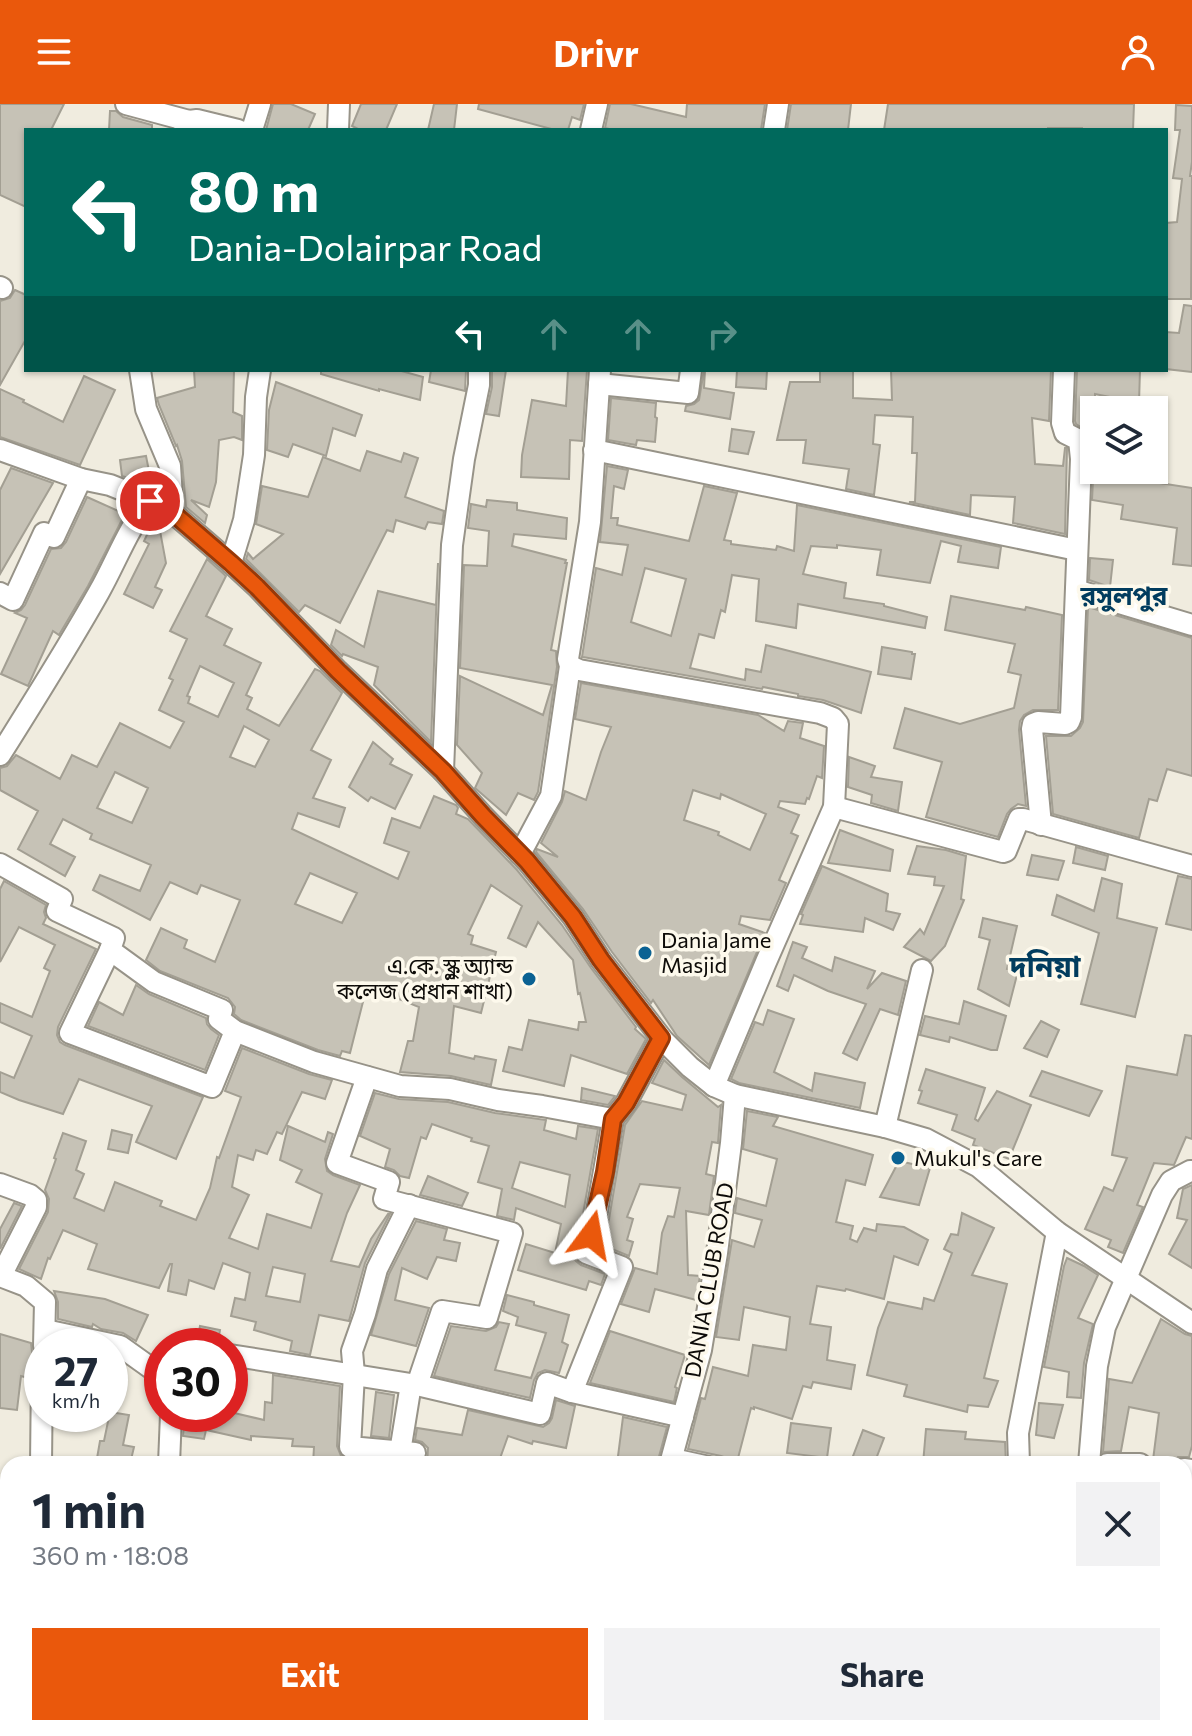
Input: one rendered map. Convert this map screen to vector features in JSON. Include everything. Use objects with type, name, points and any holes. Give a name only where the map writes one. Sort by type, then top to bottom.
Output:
[{"type":"street","points":[[126,104],[186,126],[197,120],[230,128]]},
{"type":"street","points":[[253,128],[260,104]]},
{"type":"street","points":[[338,128],[339,104]]},
{"type":"street","points":[[591,128],[597,104]]},
{"type":"street","points":[[774,128],[778,104]]},
{"type":"street","points":[[140,372],[146,409],[170,466],[173,513]]},
{"type":"street","points":[[231,563],[244,520],[252,468],[260,372]]},
{"type":"street","points":[[443,771],[452,545],[479,372]]},
{"type":"street","points":[[520,854],[551,796],[570,666],[568,659],[590,522],[599,377],[688,393],[691,372]]},
{"type":"street","points":[[1041,825],[1032,729],[1033,724],[1038,722],[1069,722],[1076,590],[1081,459],[1079,440],[1065,433],[1062,423],[1064,372]]},
{"type":"street","points":[[0,450],[150,501],[173,513],[231,563],[443,771],[520,854],[573,917],[601,960],[661,1038],[714,1086],[735,1095],[885,1127],[926,1139],[979,1167],[1057,1232],[1192,1323]]},
{"type":"street","points":[[594,450],[1077,550]]},
{"type":"street","points":[[0,593],[13,600],[44,533],[54,537],[81,479]]},
{"type":"street","points":[[0,755],[75,634],[138,515],[150,501]]},
{"type":"street","points":[[1076,590],[1192,625]]},
{"type":"street","points":[[570,666],[820,713],[833,718],[838,724],[834,807],[714,1086]]},
{"type":"street","points":[[834,807],[1003,852],[1019,819],[1192,866]]},
{"type":"street","points":[[0,864],[62,899],[57,911],[114,938],[70,1033],[212,1087],[235,1031]]},
{"type":"street","points":[[110,950],[154,982],[222,1009],[219,1019],[235,1031],[314,1062],[400,1086],[450,1089],[613,1119]]},
{"type":"street","points":[[885,1127],[922,970]]},
{"type":"street","points":[[572,1392],[622,1267],[586,1253],[596,1217],[613,1119],[626,1103],[661,1038]]},
{"type":"street","points":[[367,1077],[337,1163],[389,1182],[384,1199],[512,1233],[487,1318],[442,1311],[414,1384],[400,1452],[410,1456]]},
{"type":"street","name":"DANIA CLUB ROAD","points":[[672,1456],[701,1350],[715,1267],[735,1095]]},
{"type":"street","points":[[1090,1456],[1097,1366],[1105,1327],[1167,1188],[1171,1181],[1192,1171]]},
{"type":"street","points":[[0,1184],[36,1200],[36,1207],[0,1276],[26,1286],[45,1302],[44,1328]]},
{"type":"street","points":[[348,1456],[354,1374],[352,1351],[377,1269],[409,1205]]},
{"type":"street","points":[[1019,1456],[1018,1433],[1057,1232]]},
{"type":"street","points":[[248,1358],[414,1384],[540,1414],[547,1383],[572,1392],[683,1417]]},
{"type":"street","points":[[41,1432],[41,1456]]},
{"type":"street","points":[[169,1456],[170,1432]]},
{"type":"building","points":[[0,104],[64,104],[52,128],[24,128],[24,206],[0,195]]},
{"type":"building","points":[[273,104],[291,104],[315,114],[309,128],[267,128]]},
{"type":"building","points":[[361,104],[397,104],[387,128],[352,126]]},
{"type":"building","points":[[434,104],[457,104],[454,128],[428,128]]},
{"type":"building","points":[[479,104],[584,104],[580,120],[572,117],[569,128],[548,128],[478,109]]},
{"type":"building","points":[[610,104],[631,104],[686,117],[687,104],[765,104],[761,128],[605,128]]},
{"type":"building","points":[[791,104],[851,104],[848,128],[787,128]]},
{"type":"building","points":[[888,104],[1134,104],[1133,128],[884,128]]},
{"type":"building","points":[[1176,105],[1192,106],[1191,299],[1168,299],[1168,223],[1177,222],[1182,179],[1173,178],[1180,130],[1175,130]]},
{"type":"building","points":[[110,111],[152,125],[152,128],[109,128]]},
{"type":"building","points":[[15,290],[24,294],[24,343],[0,385],[0,301],[10,298]]},
{"type":"building","points":[[1184,305],[1192,306],[1192,372],[1168,369],[1168,332],[1179,333]]},
{"type":"building","points":[[194,372],[234,372],[233,412],[242,416],[242,440],[234,437],[219,440],[216,482],[209,507],[191,500],[207,515],[205,523],[186,507],[182,461],[157,398],[195,387]]},
{"type":"building","points":[[405,372],[423,377],[420,400],[379,391],[321,374]]},
{"type":"building","points":[[431,372],[466,372],[465,391],[429,382]]},
{"type":"building","points":[[492,372],[506,372],[499,416],[486,414]]},
{"type":"building","points":[[568,372],[587,372],[582,441],[570,440],[569,479],[521,477],[532,400],[566,406]]},
{"type":"building","points":[[705,372],[704,388],[734,393],[730,419],[685,411],[686,406],[699,400]]},
{"type":"building","points":[[737,372],[767,372],[766,389],[736,387]]},
{"type":"building","points":[[820,372],[853,372],[853,398],[892,400],[891,372],[1051,372],[1049,421],[1032,418],[1035,464],[1063,466],[1067,448],[1065,534],[1013,523],[1015,497],[971,495],[970,515],[909,502],[915,502],[917,453],[912,453],[913,417],[875,415],[873,444],[880,445],[874,495],[846,489],[849,469],[803,463],[806,440],[777,440],[790,382],[820,382]]},
{"type":"building","points":[[1077,372],[1140,372],[1139,396],[1080,396],[1080,427],[1076,424]]},
{"type":"building","points":[[84,376],[115,390],[80,465],[0,437],[0,389],[63,422]]},
{"type":"building","points":[[276,382],[362,415],[355,436],[333,428],[326,456],[293,444],[288,457],[267,450],[269,410]]},
{"type":"building","points":[[611,398],[656,403],[655,442],[637,440],[636,445],[608,440]]},
{"type":"building","points":[[732,429],[754,432],[748,454],[729,451]]},
{"type":"building","points":[[367,451],[401,462],[404,453],[418,458],[405,497],[444,511],[442,524],[428,522],[425,529],[396,520],[393,532],[387,530],[340,623],[305,605],[299,612],[246,559],[248,553],[253,559],[283,534],[256,524],[262,486],[308,497],[323,457],[360,471]]},
{"type":"building","points":[[146,456],[152,486],[122,476],[120,460]]},
{"type":"building","points":[[607,466],[628,470],[624,489],[614,486],[611,518],[618,518],[617,525],[689,541],[704,486],[737,493],[724,540],[731,541],[731,544],[776,550],[777,546],[794,551],[797,505],[1001,547],[998,568],[958,562],[961,546],[941,541],[930,583],[877,575],[881,550],[837,545],[837,548],[811,546],[803,574],[846,583],[844,598],[884,604],[927,617],[925,628],[798,604],[796,628],[756,621],[759,579],[732,575],[725,612],[721,610],[714,638],[699,634],[690,668],[745,680],[746,669],[761,672],[766,645],[871,672],[861,713],[798,694],[582,657],[596,568],[622,575],[628,545],[600,542]],"holes":[[[645,568],[686,579],[671,636],[631,622]]]},
{"type":"building","points":[[11,468],[53,483],[0,574],[0,490]]},
{"type":"building","points":[[1093,484],[1166,484],[1192,488],[1192,566],[1173,564],[1177,528],[1121,519],[1123,505],[1092,500]]},
{"type":"building","points":[[87,497],[125,514],[59,635],[53,631],[28,686],[1,674],[27,618],[15,613],[25,605],[51,549],[61,548],[66,542]]},
{"type":"building","points":[[487,500],[517,503],[517,510],[567,518],[566,539],[514,534],[512,546],[566,560],[567,563],[551,650],[556,651],[557,667],[538,792],[534,800],[518,793],[506,815],[475,788],[482,773],[457,745],[460,676],[543,715],[552,685],[460,668],[464,565],[487,566],[489,531],[468,528],[471,504],[486,507]]},
{"type":"building","points":[[155,518],[158,520],[166,563],[155,587],[162,590],[153,608],[124,594],[149,544],[144,541]]},
{"type":"building","points":[[1090,558],[1113,560],[1110,587],[1089,580]]},
{"type":"building","points":[[207,559],[226,576],[206,616],[232,629],[224,645],[261,663],[246,695],[252,698],[247,709],[279,726],[315,669],[342,693],[311,750],[331,760],[313,798],[345,808],[339,827],[298,813],[292,829],[398,879],[409,852],[384,843],[392,818],[420,828],[434,796],[456,805],[456,814],[468,819],[517,870],[562,925],[635,1029],[646,1039],[627,1074],[571,1055],[564,1086],[503,1071],[509,1047],[522,1050],[529,1020],[578,1030],[579,1022],[586,1022],[573,960],[538,922],[526,947],[508,938],[522,906],[491,885],[468,934],[473,936],[471,944],[496,952],[481,1013],[454,1006],[449,1053],[496,1060],[491,1085],[451,1076],[400,1072],[408,1041],[413,1041],[419,1007],[367,986],[350,1053],[342,1051],[340,1056],[241,1020],[234,1014],[235,1007],[228,998],[160,971],[146,960],[161,928],[187,940],[184,948],[215,962],[240,900],[201,885],[197,894],[170,882],[150,920],[93,890],[100,875],[140,891],[151,865],[90,839],[92,834],[63,819],[50,844],[75,857],[65,876],[18,849],[38,811],[0,790],[0,768],[7,766],[16,755],[60,779],[72,755],[97,767],[120,723],[170,748],[184,722],[159,710],[173,680],[169,678],[187,639],[170,631]],"holes":[[[200,666],[234,683],[218,717],[188,703],[190,697],[187,696]],[[244,726],[269,740],[255,767],[230,757]],[[115,772],[148,788],[132,823],[97,808]],[[310,873],[357,893],[342,923],[295,904]]]},
{"type":"building","points":[[438,563],[431,742],[374,685],[378,667],[342,656],[331,645],[336,630],[364,647],[378,591],[436,605]]},
{"type":"building","points":[[951,596],[1062,615],[1058,710],[1033,710],[1020,721],[1026,806],[1018,804],[1011,809],[998,837],[926,817],[942,762],[894,748],[905,708],[960,724],[1014,708],[1021,675],[1008,672],[1015,644],[945,630]]},
{"type":"building","points":[[1088,607],[1192,638],[1192,776],[1167,769],[1157,801],[1149,799],[1139,838],[1053,814],[1046,736],[1071,736],[1083,722]]},
{"type":"building","points":[[882,647],[915,654],[911,679],[878,674]]},
{"type":"building","points":[[581,683],[758,715],[784,731],[788,721],[803,723],[800,738],[824,746],[822,778],[817,776],[805,804],[780,801],[778,807],[799,815],[791,833],[798,836],[779,880],[786,883],[770,920],[741,916],[739,924],[765,933],[709,1065],[677,1036],[653,1000],[651,1003],[583,909],[536,852],[537,849],[558,857],[541,843],[565,791],[586,800],[611,727],[575,719]],"holes":[[[693,790],[720,799],[721,794],[766,814],[750,850],[718,835],[719,832],[684,820]]]},
{"type":"building","points":[[373,742],[393,759],[390,764],[412,775],[395,809],[371,797],[368,801],[349,787]]},
{"type":"building","points":[[849,757],[875,766],[871,777],[902,782],[898,811],[871,803],[872,795],[848,787]]},
{"type":"building","points":[[840,830],[893,850],[890,871],[828,863]]},
{"type":"building","points":[[917,846],[966,856],[961,899],[964,900],[945,946],[931,961],[904,947],[920,929],[924,934],[944,886],[934,885],[935,877],[908,874]]},
{"type":"building","points":[[1076,847],[1108,856],[1105,870],[1073,863]]},
{"type":"building","points":[[1032,855],[1064,861],[1058,880],[1027,875]]},
{"type":"building","points":[[822,866],[888,894],[886,911],[900,914],[893,930],[865,918],[863,932],[800,924],[801,914]]},
{"type":"building","points":[[1178,876],[1192,879],[1192,930],[1166,924]]},
{"type":"building","points":[[1102,878],[1122,884],[1117,918],[1157,928],[1135,1017],[1081,1004],[1099,933],[1052,915],[1057,895],[1094,911]]},
{"type":"building","points":[[4,881],[46,905],[43,924],[96,949],[58,1027],[60,1042],[203,1097],[176,1159],[136,1142],[152,1106],[79,1079],[63,1114],[0,1092],[0,1072],[14,1078],[32,1036],[0,1022],[0,1003],[32,1017],[50,971],[44,968],[55,945],[19,927],[0,962],[0,889]]},
{"type":"building","points":[[983,918],[1017,926],[1007,969],[1018,971],[1009,1006],[978,989],[990,940],[979,937]]},
{"type":"building","points":[[793,942],[807,947],[802,958],[832,971],[835,957],[875,971],[867,989],[882,973],[906,981],[898,1015],[880,1009],[857,1060],[843,1053],[866,1004],[794,975],[788,991],[777,986]]},
{"type":"building","points":[[136,985],[149,994],[206,1018],[207,1024],[219,1035],[205,1070],[88,1026],[99,1002],[123,1015]]},
{"type":"building","points":[[964,1001],[1006,1016],[997,1050],[950,1037],[949,1042],[920,1035],[925,1016],[959,1024]]},
{"type":"building","points":[[768,1010],[794,1019],[774,1072],[812,1091],[815,1073],[865,1083],[860,1108],[731,1079],[755,1022],[763,1025]]},
{"type":"building","points":[[1041,1021],[1059,1030],[1047,1057],[1024,1048]]},
{"type":"building","points":[[1185,1035],[1192,1036],[1192,1139],[1186,1137],[1174,1165],[1154,1163],[1137,1205],[1143,1207],[1123,1253],[1108,1247],[1111,1240],[1085,1229],[1104,1187],[1113,1191],[1127,1158],[1112,1155],[1127,1066],[1177,1075]]},
{"type":"building","points":[[242,1048],[332,1080],[325,1099],[302,1092],[282,1134],[277,1132],[267,1154],[256,1150],[253,1160],[238,1155],[232,1187],[249,1195],[229,1238],[258,1249],[267,1214],[311,1228],[322,1194],[296,1182],[302,1170],[280,1160],[288,1126],[325,1142],[328,1132],[333,1134],[325,1159],[327,1171],[360,1185],[331,1261],[359,1267],[371,1239],[390,1214],[365,1263],[349,1321],[319,1315],[310,1355],[290,1351],[292,1341],[254,1330],[256,1322],[231,1316],[235,1298],[245,1300],[250,1273],[223,1263],[214,1289],[189,1280],[186,1295],[168,1291],[172,1264],[159,1288],[88,1269],[97,1244],[63,1230],[41,1279],[19,1269],[48,1212],[49,1199],[45,1190],[63,1133],[86,1141],[76,1170],[84,1174],[74,1198],[104,1211],[115,1182],[162,1201],[160,1206],[196,1220],[241,1097],[225,1091]],"holes":[[[273,1267],[305,1274],[300,1302],[266,1296]]]},
{"type":"building","points":[[664,1060],[718,1107],[721,1105],[718,1143],[712,1142],[706,1174],[714,1176],[709,1215],[686,1211],[688,1275],[700,1276],[696,1300],[655,1289],[649,1312],[621,1304],[635,1268],[657,1274],[662,1233],[668,1216],[674,1217],[680,1188],[640,1184],[627,1217],[633,1219],[627,1240],[633,1242],[629,1256],[602,1245],[625,1125],[642,1101],[682,1110],[686,1095],[652,1083]]},
{"type":"building","points":[[926,1069],[985,1088],[975,1119],[978,1121],[997,1091],[1031,1105],[1009,1159],[973,1145],[975,1139],[952,1130],[957,1115],[918,1103]]},
{"type":"building","points":[[1042,1071],[1102,1091],[1089,1116],[1030,1096]]},
{"type":"building","points":[[582,1088],[615,1096],[608,1105],[581,1100]]},
{"type":"building","points":[[375,1093],[399,1099],[448,1102],[546,1120],[544,1130],[576,1139],[578,1126],[598,1129],[573,1255],[581,1265],[605,1274],[601,1285],[589,1281],[586,1290],[518,1270],[526,1244],[555,1253],[561,1224],[516,1208],[514,1220],[497,1216],[502,1189],[478,1182],[489,1146],[432,1124],[426,1139],[421,1137],[409,1178],[385,1167],[390,1149],[360,1136]],"holes":[[[520,1162],[570,1175],[565,1207],[512,1188]]]},
{"type":"building","points":[[747,1111],[778,1117],[773,1126],[873,1155],[865,1185],[846,1180],[836,1222],[853,1226],[850,1239],[857,1242],[864,1228],[876,1231],[877,1224],[904,1227],[928,1240],[918,1265],[894,1256],[884,1299],[846,1289],[817,1286],[810,1324],[831,1327],[827,1360],[855,1365],[851,1389],[813,1382],[811,1388],[803,1386],[792,1419],[751,1408],[739,1456],[721,1456],[688,1449],[701,1398],[705,1399],[713,1367],[748,1376],[753,1345],[786,1350],[790,1317],[744,1307],[739,1340],[716,1337],[732,1240],[754,1247],[762,1220],[735,1213],[737,1198],[766,1206],[777,1159],[743,1149]]},
{"type":"building","points":[[112,1130],[132,1135],[128,1153],[108,1149]]},
{"type":"building","points":[[899,1161],[930,1168],[919,1205],[880,1197]]},
{"type":"building","points":[[428,1176],[468,1193],[462,1206],[420,1195]]},
{"type":"building","points":[[1192,1185],[1192,1268],[1169,1254],[1187,1220],[1177,1218],[1183,1189]]},
{"type":"building","points":[[14,1203],[22,1206],[0,1249],[0,1229]]},
{"type":"building","points":[[962,1213],[994,1228],[972,1275],[1007,1284],[984,1378],[998,1381],[988,1407],[968,1405],[967,1412],[904,1396],[907,1385],[867,1375],[878,1328],[888,1302],[922,1309],[924,1298],[934,1301],[952,1253],[944,1249],[951,1234],[958,1235]]},
{"type":"building","points":[[416,1221],[447,1229],[444,1240],[460,1243],[456,1261],[437,1257],[427,1279],[402,1268],[395,1300],[429,1308],[416,1346],[371,1335],[389,1274]]},
{"type":"building","points":[[1067,1258],[1098,1275],[1078,1318],[1093,1324],[1084,1363],[1081,1398],[1067,1397],[1069,1372],[1044,1367]]},
{"type":"building","points":[[54,1291],[105,1299],[148,1315],[136,1341],[128,1336],[128,1328],[99,1328],[93,1324],[92,1327],[58,1319],[58,1302]]},
{"type":"building","points":[[507,1295],[569,1315],[562,1342],[568,1345],[559,1373],[545,1370],[538,1373],[530,1398],[434,1376],[451,1326],[486,1331],[496,1327],[499,1322],[509,1324],[495,1370],[531,1378],[546,1333],[516,1325],[518,1317],[503,1311]]},
{"type":"building","points":[[1161,1319],[1192,1336],[1192,1446],[1189,1456],[1154,1456],[1159,1413],[1129,1407],[1121,1451],[1103,1452],[1109,1379],[1132,1383]]},
{"type":"building","points":[[610,1331],[685,1355],[675,1387],[674,1402],[590,1383]]},
{"type":"building","points":[[0,1334],[24,1341],[24,1377],[21,1376],[17,1410],[0,1408]]},
{"type":"building","points":[[273,1375],[340,1386],[337,1446],[341,1456],[313,1456],[314,1447],[292,1446],[293,1439],[251,1436],[251,1440],[215,1432],[248,1432],[248,1416],[264,1420],[265,1402],[272,1403]]},
{"type":"building","points":[[376,1392],[394,1395],[389,1438],[371,1436]]},
{"type":"building","points":[[556,1400],[575,1406],[566,1448],[533,1441],[532,1444],[508,1436],[501,1456],[428,1456],[428,1448],[415,1440],[417,1428],[462,1435],[468,1410],[543,1427],[552,1418]]},
{"type":"building","points":[[1039,1403],[1063,1405],[1054,1438],[1036,1435]]},
{"type":"building","points":[[623,1417],[667,1427],[659,1456],[618,1456]]},
{"type":"building","points":[[791,1423],[831,1428],[827,1456],[787,1453]]},
{"type":"building","points":[[926,1429],[966,1432],[965,1439],[1005,1442],[1006,1456],[924,1456]]},
{"type":"building","points":[[863,1430],[884,1438],[877,1456],[853,1456]]},
{"type":"building","points":[[106,1432],[126,1432],[123,1445],[134,1447],[132,1456],[97,1456],[100,1441],[104,1441]]},
{"type":"building","points":[[183,1432],[206,1432],[204,1439],[183,1436]]},
{"type":"place","name":"Dania Jame Masjid","points":[[645,953]]},
{"type":"place","name":"এ.কে. স্কুল অ্যান্ড কলেজ (প্রধান শাখা)","points":[[529,979]]},
{"type":"place","name":"Mukul's Care","points":[[898,1158]]},
{"type":"district","name":"রসুলপুর","points":[[1124,596]]},
{"type":"district","name":"দনিয়া","points":[[1045,967]]},
{"type":"route","points":[[150,501],[173,513],[231,563],[443,771],[527,861],[573,917],[601,960],[661,1038],[626,1103],[613,1119],[591,1235]]}]
